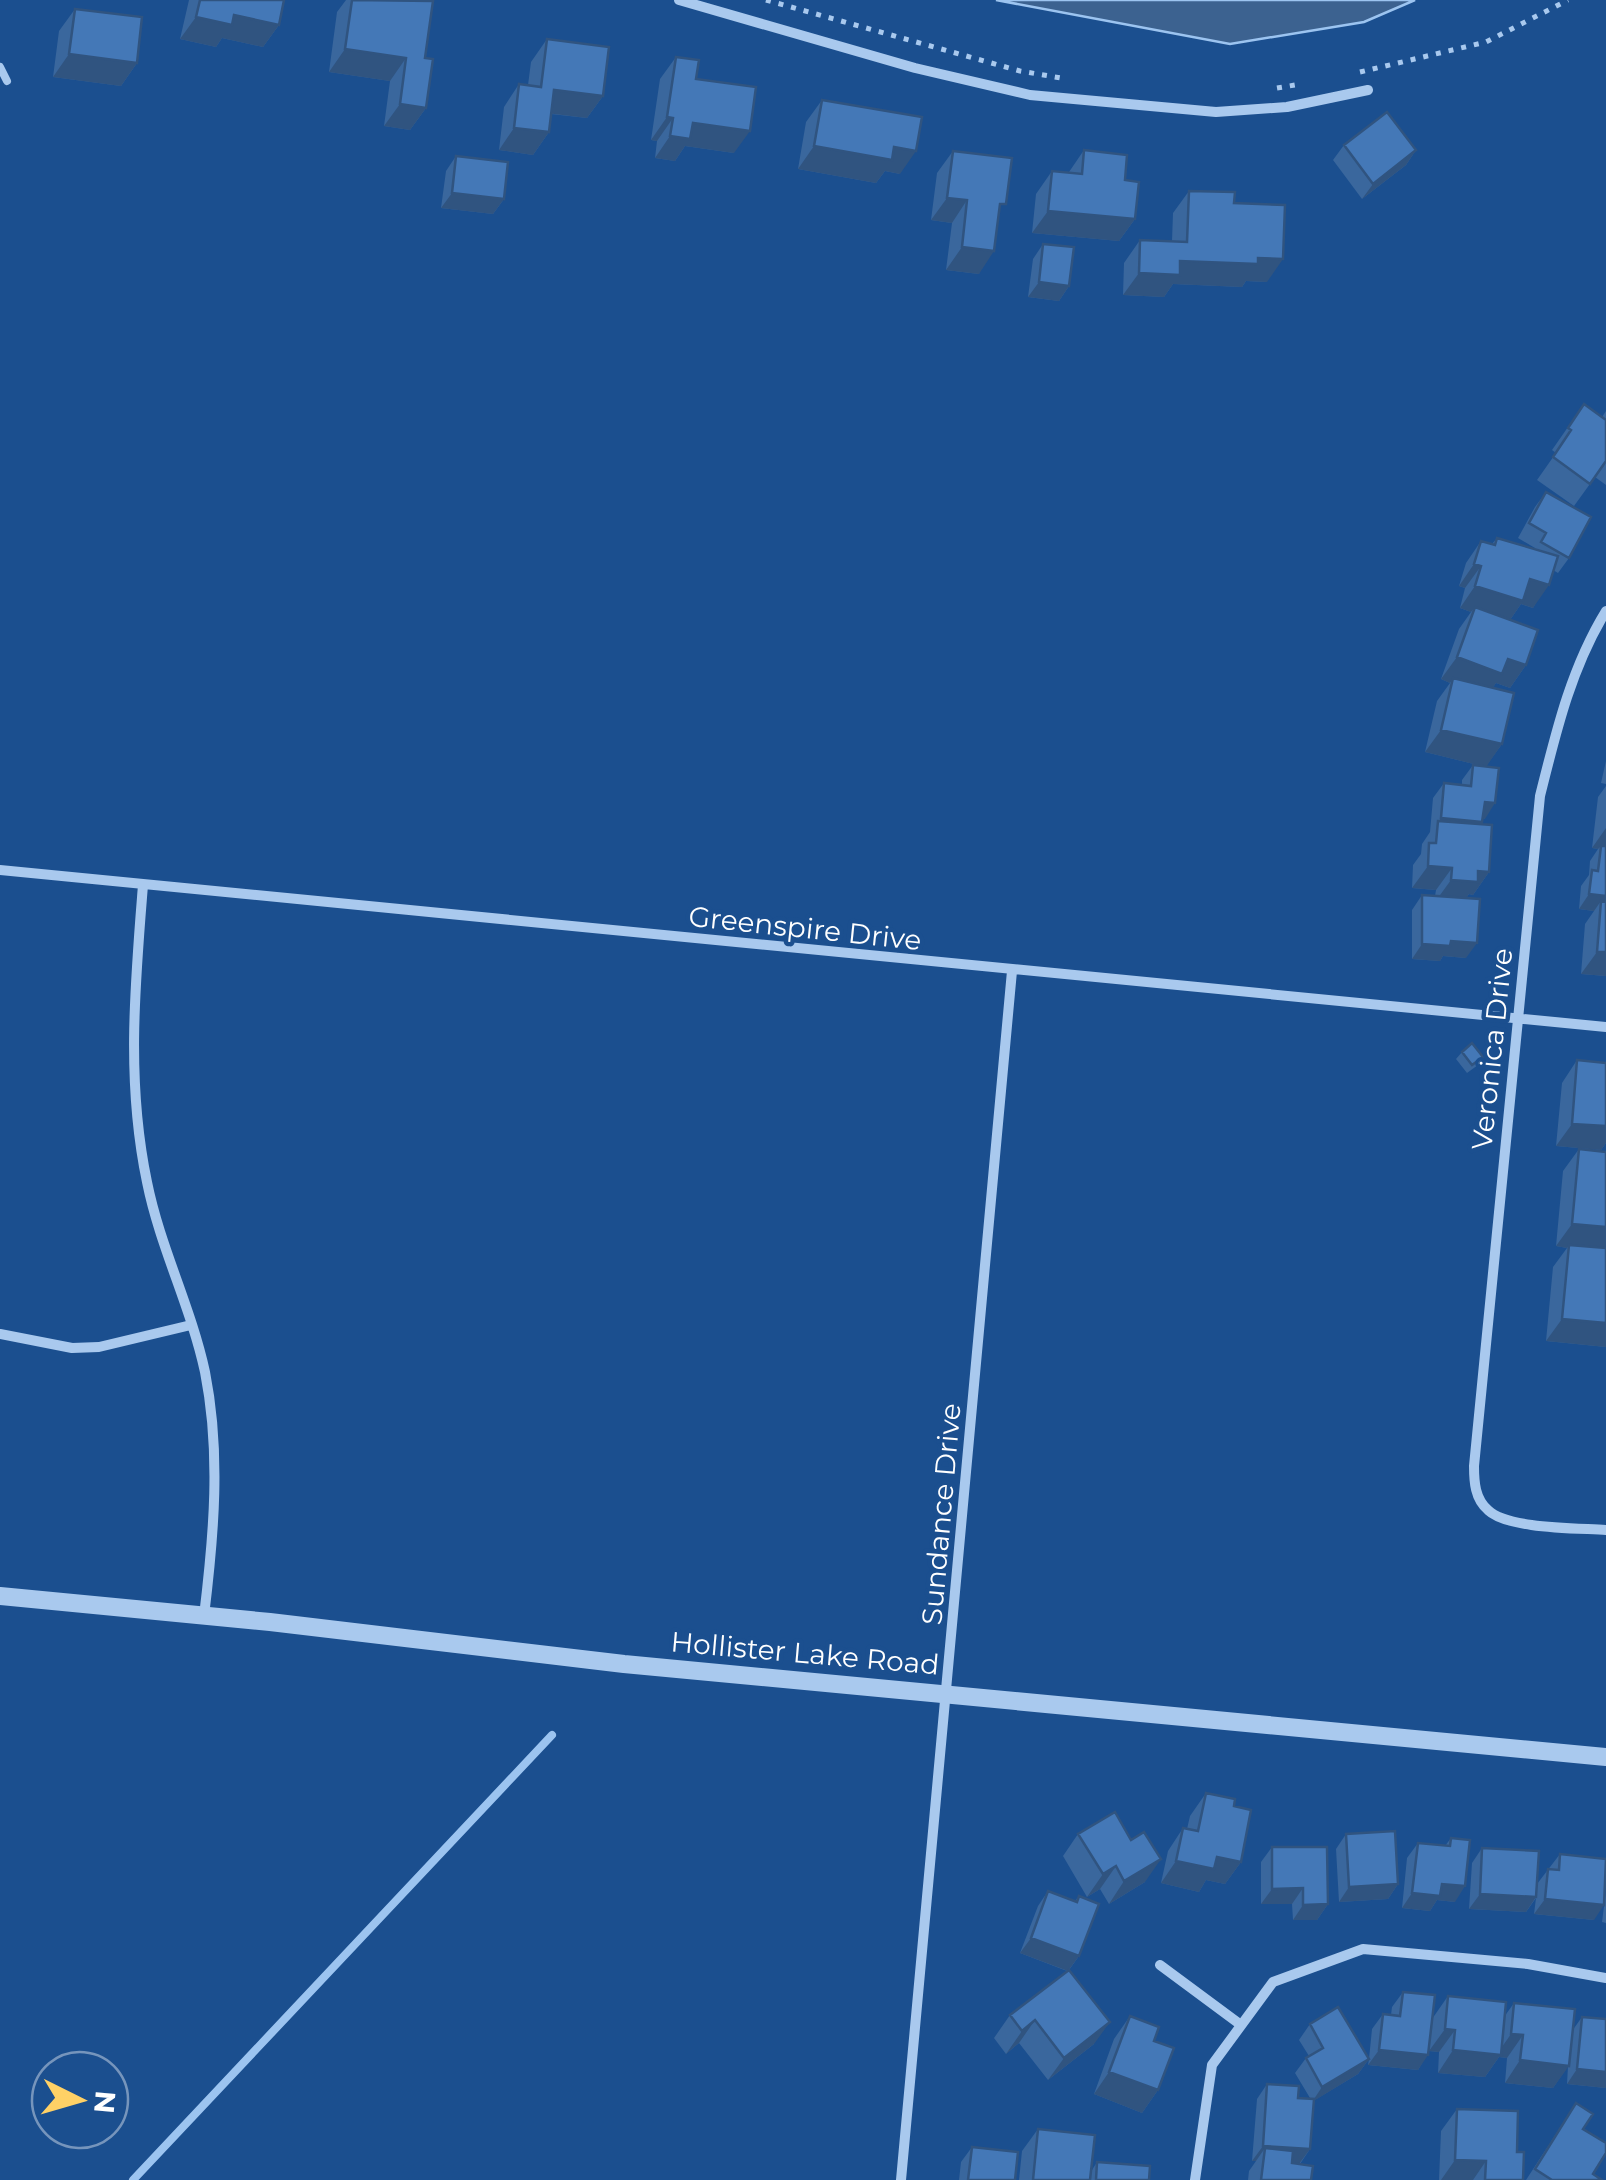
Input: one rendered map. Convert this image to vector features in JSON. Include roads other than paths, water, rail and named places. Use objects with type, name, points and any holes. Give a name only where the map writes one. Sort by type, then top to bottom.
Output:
[{"type":"street","points":[[678,0],[915,68],[1030,94],[1216,112],[1287,107],[1368,90]]},
{"type":"street","name":"Veronica Drive","points":[[1606,612],[1562,708],[1540,796],[1474,1466],[1474,1485],[1480,1502],[1490,1513],[1508,1521],[1606,1530]]},
{"type":"street","name":"Greenspire Drive","points":[[0,870],[1606,1028]]},
{"type":"street","points":[[144,885],[132,1020],[132,1076],[146,1181],[204,1371],[214,1462],[214,1538],[204,1616]]},
{"type":"street","name":"Sundance Drive","points":[[902,2180],[1012,971]]},
{"type":"street","points":[[0,1334],[72,1348],[99,1347],[192,1325]]},
{"type":"street","name":"Hollister Lake Road","points":[[0,1596],[270,1622],[624,1664],[1606,1758]]},
{"type":"street","points":[[1195,2180],[1212,2065],[1273,1982],[1364,1949],[1528,1964],[1606,1978]]},
{"type":"street","points":[[1160,1965],[1241,2025]]},
{"type":"lane","points":[[0,66],[7,81]]},
{"type":"water","points":[[996,0],[1415,0],[1364,22],[1230,44]]},
{"type":"waterway","points":[[133,2180],[552,1735]]}]
